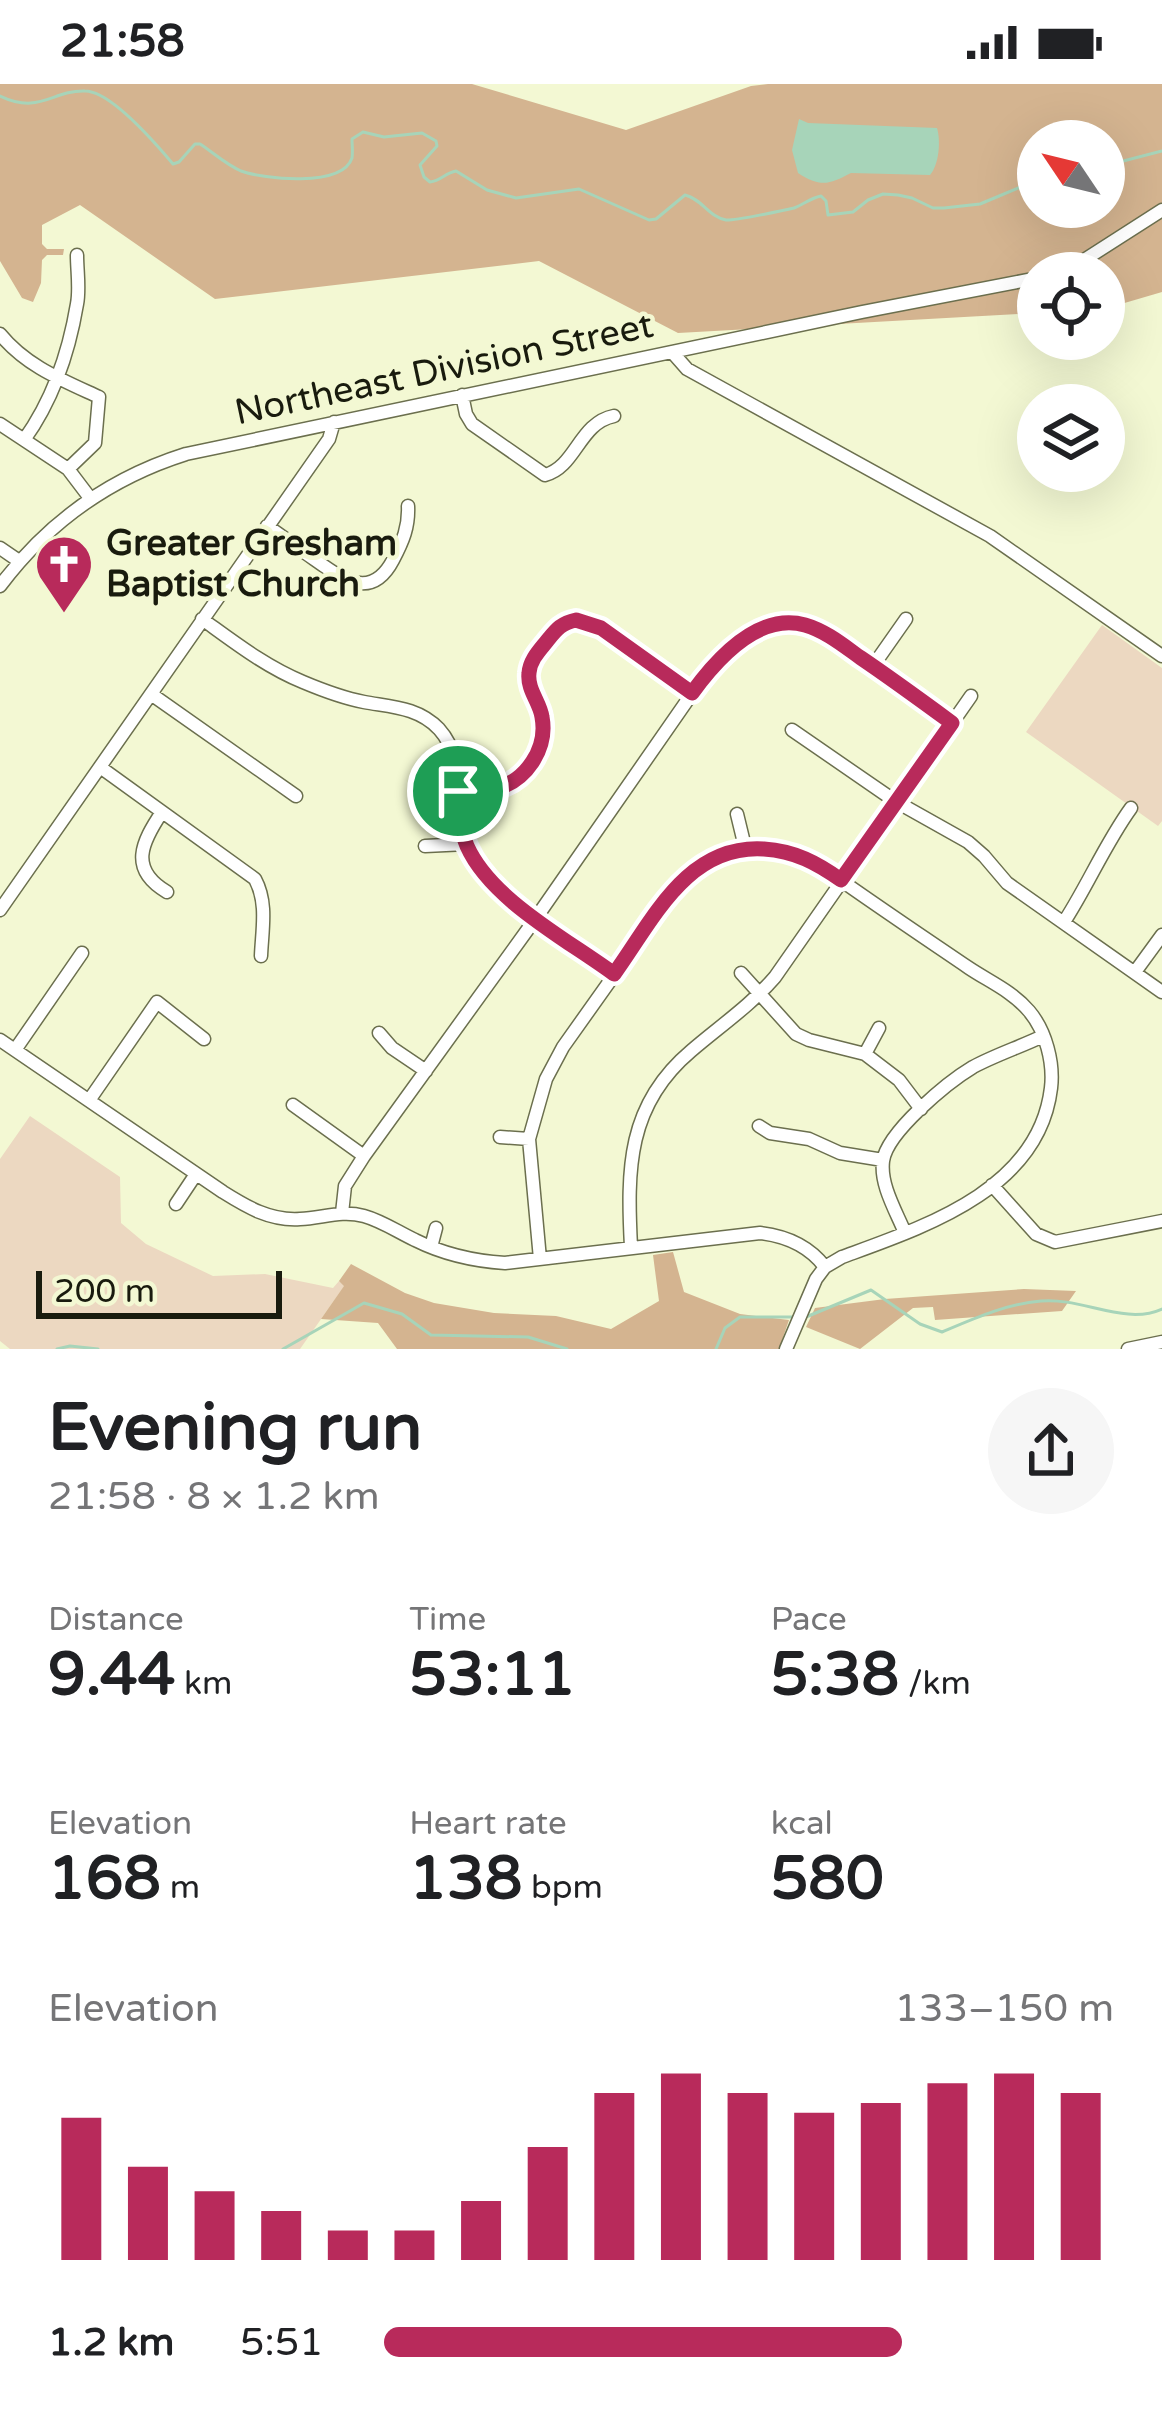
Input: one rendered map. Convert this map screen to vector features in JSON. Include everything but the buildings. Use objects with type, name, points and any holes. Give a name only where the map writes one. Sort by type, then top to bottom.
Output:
[{"type":"street","points":[[1097,252],[1162,210]]},
{"type":"street","points":[[23,440],[41,416],[57,378],[78,300],[77,255]]},
{"type":"street","name":"Northeast Division Street","points":[[0,586],[50,530],[90,499],[171,459],[1017,282]]},
{"type":"street","points":[[0,334],[13,349],[57,378],[99,397],[97,438],[68,469]]},
{"type":"street","points":[[672,352],[687,369],[990,536],[1162,656]]},
{"type":"street","points":[[462,395],[472,424],[545,475],[559,470],[594,423],[614,416]]},
{"type":"street","points":[[0,910],[329,439],[334,422]]},
{"type":"street","points":[[0,424],[68,469],[90,499]]},
{"type":"street","points":[[267,526],[345,580],[364,583],[389,567],[409,526],[408,506]]},
{"type":"street","points":[[0,548],[19,561]]},
{"type":"street","points":[[873,666],[906,619]]},
{"type":"street","points":[[202,620],[298,680],[359,701],[407,708],[438,728],[456,761],[466,844],[482,870],[499,890],[614,974]]},
{"type":"street","points":[[458,791],[501,787],[532,764],[543,727],[529,681],[531,663],[566,622],[588,622],[601,628],[692,693]]},
{"type":"street","points":[[342,1213],[345,1186],[364,1156],[720,658],[757,632],[791,623],[820,631],[952,723]]},
{"type":"street","points":[[151,694],[296,796]]},
{"type":"street","points":[[631,1247],[629,1168],[647,1105],[676,1064],[776,977],[971,696]]},
{"type":"street","points":[[792,730],[896,802],[968,842],[1007,883],[1162,992]]},
{"type":"street","points":[[100,767],[255,879],[263,896],[261,956]]},
{"type":"street","points":[[1064,922],[1131,808]]},
{"type":"street","points":[[162,812],[146,835],[142,856],[148,876],[167,892]]},
{"type":"street","points":[[737,814],[745,848]]},
{"type":"street","points":[[425,846],[466,844]]},
{"type":"street","points":[[540,1259],[529,1139],[538,1101],[563,1047],[682,880],[714,857],[745,848],[800,856],[1014,996],[1032,1014],[1043,1036],[1052,1079],[1049,1125],[1018,1160],[948,1215],[825,1267],[786,1349]]},
{"type":"street","points":[[1135,973],[1162,935]]},
{"type":"street","points":[[15,1050],[82,953]]},
{"type":"street","points":[[741,973],[796,1034],[865,1054],[899,1081],[921,1109]]},
{"type":"street","points":[[90,1099],[157,1002],[204,1040]]},
{"type":"street","points":[[865,1054],[879,1028]]},
{"type":"street","points":[[380,1033],[392,1048],[426,1071]]},
{"type":"street","points":[[904,1233],[884,1182],[883,1160],[897,1131],[972,1068],[1043,1036]]},
{"type":"street","points":[[0,1040],[246,1207],[276,1217],[306,1219],[342,1213],[378,1221],[431,1247],[486,1262],[751,1232],[779,1236],[812,1252],[825,1267]]},
{"type":"street","points":[[293,1105],[364,1156]]},
{"type":"street","points":[[759,1126],[770,1133],[809,1138],[840,1153],[883,1160]]},
{"type":"street","points":[[500,1137],[529,1139]]},
{"type":"street","points":[[176,1204],[196,1174]]},
{"type":"street","points":[[992,1185],[1036,1234],[1055,1242],[1162,1221]]},
{"type":"street","points":[[431,1247],[436,1228]]},
{"type":"street","points":[[722,1237],[724,1256]]},
{"type":"street","points":[[598,1251],[601,1270]]},
{"type":"street","points":[[1128,1349],[1162,1342]]},
{"type":"shaded area","points":[[0,84],[472,84],[626,130],[768,84],[1162,84],[1162,292],[1125,303],[1125,252],[1017,252],[1017,314],[678,333],[539,261],[215,299],[80,205],[42,225],[42,244],[47,249],[64,249],[63,255],[47,255],[42,260],[41,283],[33,302],[22,298],[0,261]]},
{"type":"shaded area","points":[[799,119],[937,128],[935,165],[930,175],[851,173],[831,182],[813,181],[798,173],[792,150]]},
{"type":"shaded area","points":[[1102,625],[1162,668],[1162,821],[1158,826],[1026,732]]},
{"type":"shaded area","points":[[30,1116],[120,1177],[121,1223],[146,1244],[213,1276],[265,1274],[333,1288],[339,1281],[345,1285],[300,1349],[10,1349],[0,1341],[0,1159]]},
{"type":"shaded area","points":[[673,1252],[684,1292],[740,1314],[789,1320],[779,1349],[397,1349],[378,1323],[321,1319],[344,1286],[339,1281],[351,1264],[434,1303],[556,1316],[611,1329],[659,1301],[653,1255]]},
{"type":"shaded area","points":[[1024,1289],[1076,1291],[1062,1311],[935,1320],[933,1307],[913,1308],[860,1349],[806,1327],[815,1308]]},
{"type":"waterway","points":[[0,96],[36,103],[74,92],[96,93],[133,120],[173,164],[200,144],[241,171],[266,177],[334,174],[352,158],[352,139],[363,132],[384,137],[422,133],[437,146],[420,165],[430,182],[456,171],[487,190],[516,198],[579,189],[649,220],[685,195],[726,220],[794,208],[821,196],[828,215],[853,212],[883,194],[944,208],[980,204],[1017,189]]},
{"type":"waterway","points":[[1125,161],[1162,151]]},
{"type":"waterway","points":[[806,1317],[871,1290],[920,1324],[942,1332],[1003,1308],[1041,1301],[1133,1314],[1162,1309]]},
{"type":"waterway","points":[[283,1349],[364,1303],[402,1314],[431,1335],[528,1337],[567,1349]]},
{"type":"waterway","points":[[716,1349],[725,1328],[740,1317],[796,1317]]},
{"type":"waterway","points":[[57,1349],[98,1349]]},
{"type":"place","name":"Greater Gresham Baptist Church","points":[[64,615]]},
{"type":"route","points":[[576,620],[601,628],[692,693],[720,658],[757,632],[780,624],[806,626],[835,640],[952,723],[841,880],[810,859],[782,850],[745,848],[723,853],[682,880],[614,974],[499,890],[466,844],[458,791],[501,787],[532,764],[543,727],[529,681],[531,663],[557,628],[576,620]]}]
